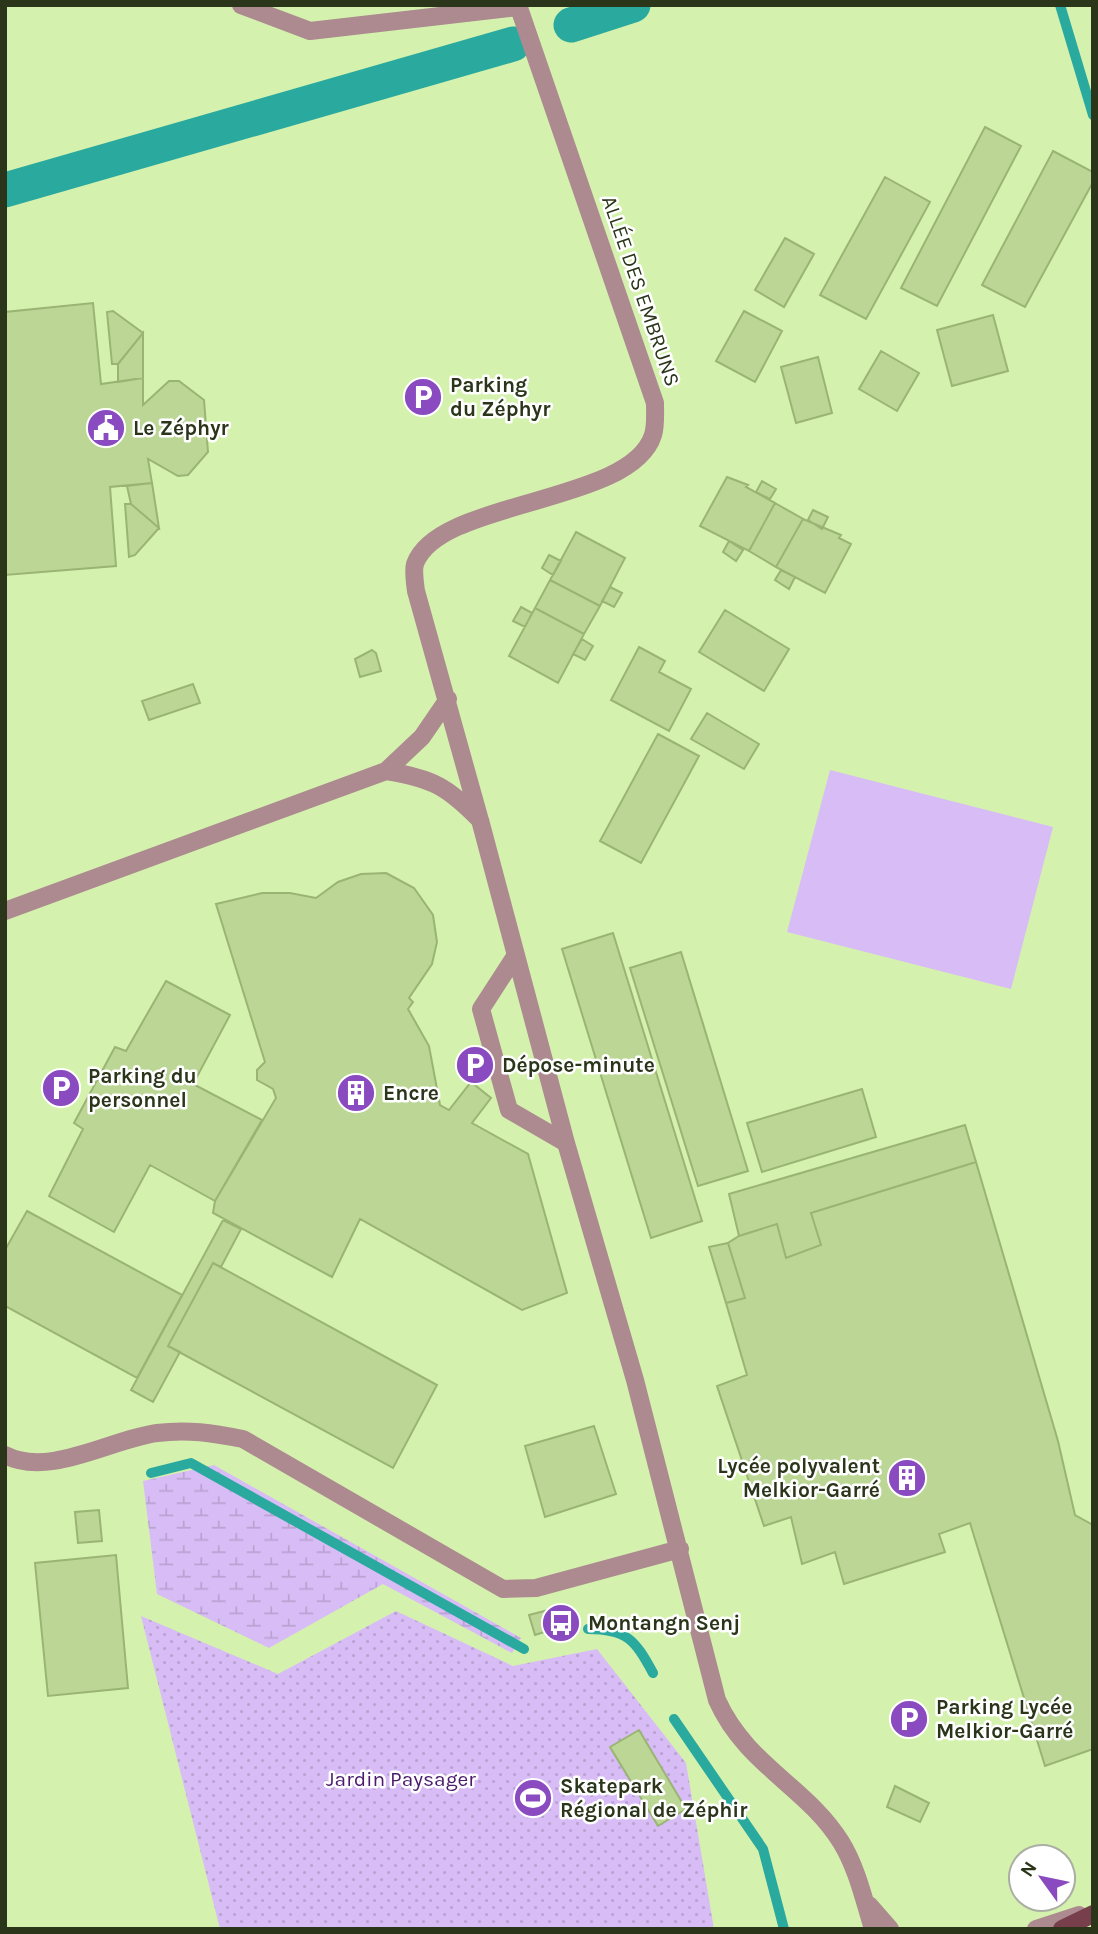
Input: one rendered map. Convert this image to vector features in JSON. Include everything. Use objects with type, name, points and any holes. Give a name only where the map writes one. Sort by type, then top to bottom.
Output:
[{"type":"main road","points":[[1062,1929],[1093,1912]]},
{"type":"street","points":[[241,5],[310,30],[518,6]]},
{"type":"street","name":"ALLÉE DES EMBRUNS","points":[[518,6],[655,403],[653,435],[637,460],[601,479],[482,517],[434,539],[415,564],[415,591],[448,699],[566,1143],[635,1380],[717,1700],[741,1742],[832,1830],[849,1856],[873,1929]]},
{"type":"street","points":[[5,911],[386,771],[422,737],[448,699]]},
{"type":"street","points":[[386,771],[416,776],[444,786],[456,794],[480,820]]},
{"type":"street","points":[[516,955],[481,1009],[509,1110],[566,1143]]},
{"type":"street","points":[[5,1455],[40,1464],[155,1433],[199,1430],[243,1439],[503,1589],[536,1588],[680,1549]]},
{"type":"street","points":[[862,1929],[864,1898]]},
{"type":"street","points":[[864,1898],[890,1929]]},
{"type":"street","points":[[1035,1929],[1093,1912]]},
{"type":"green space","points":[[830,770],[1053,827],[1011,989],[787,932]]},
{"type":"green space","points":[[214,1465],[521,1638],[512,1653],[383,1584],[269,1648],[157,1594],[143,1481]]},
{"type":"green space","name":"Jardin Paysager","points":[[396,1611],[513,1666],[597,1649],[686,1763],[714,1929],[220,1929],[141,1616],[278,1674]]},
{"type":"building","points":[[985,127],[1021,146],[937,306],[901,288]]},
{"type":"building","points":[[1053,151],[1093,172],[1093,182],[1025,307],[982,285]]},
{"type":"building","points":[[885,177],[930,202],[866,319],[820,295]]},
{"type":"building","points":[[785,238],[814,254],[784,307],[755,290]]},
{"type":"building","name":"Le Zéphyr","points":[[93,303],[101,384],[143,378],[143,405],[169,381],[179,381],[204,400],[208,452],[188,475],[178,476],[148,459],[152,483],[110,487],[116,566],[5,575],[5,312]]},
{"type":"building","points":[[113,311],[143,333],[118,364],[112,364],[107,312]]},
{"type":"building","points":[[744,311],[782,331],[755,382],[716,361]]},
{"type":"building","points":[[993,315],[1008,371],[952,386],[937,330]]},
{"type":"building","points":[[143,333],[143,378],[118,382],[118,364]]},
{"type":"building","points":[[881,351],[919,373],[897,411],[859,389]]},
{"type":"building","points":[[818,357],[832,413],[796,423],[781,367]]},
{"type":"building","points":[[727,477],[748,485],[746,487],[775,503],[749,551],[700,526]]},
{"type":"building","points":[[762,481],[776,489],[770,499],[756,492]]},
{"type":"building","points":[[152,483],[159,528],[131,504],[127,486]]},
{"type":"building","points":[[775,503],[803,519],[776,567],[749,551]]},
{"type":"building","points":[[125,504],[131,504],[159,528],[135,555],[129,557]]},
{"type":"building","points":[[813,510],[828,517],[822,529],[808,520]]},
{"type":"building","points":[[803,519],[841,535],[839,538],[851,544],[825,593],[776,567]]},
{"type":"building","points":[[576,532],[625,558],[600,606],[550,580]]},
{"type":"building","points":[[729,541],[743,550],[736,561],[723,552]]},
{"type":"building","points":[[549,555],[561,561],[553,575],[542,568]]},
{"type":"building","points":[[781,570],[795,577],[789,589],[775,580]]},
{"type":"building","points":[[550,580],[600,606],[584,634],[535,608]]},
{"type":"building","points":[[610,587],[622,593],[614,607],[602,601]]},
{"type":"building","points":[[521,607],[532,613],[525,627],[513,621]]},
{"type":"building","points":[[535,608],[584,634],[558,683],[509,656]]},
{"type":"building","points":[[725,610],[789,649],[764,691],[699,652]]},
{"type":"building","points":[[582,639],[593,646],[585,660],[573,654]]},
{"type":"building","points":[[639,647],[665,661],[659,672],[691,689],[669,731],[611,700]]},
{"type":"building","points":[[372,650],[376,653],[381,671],[360,677],[355,659]]},
{"type":"building","points":[[193,684],[200,703],[149,720],[142,701]]},
{"type":"building","points":[[707,713],[759,744],[744,769],[691,739]]},
{"type":"building","points":[[658,734],[699,756],[641,863],[600,841]]},
{"type":"building","name":"Encre","points":[[386,873],[414,888],[433,915],[437,942],[432,964],[409,998],[413,1002],[408,1009],[429,1046],[440,1105],[449,1110],[471,1082],[491,1098],[472,1123],[528,1154],[567,1293],[522,1310],[360,1219],[332,1277],[213,1213],[215,1201],[276,1098],[273,1089],[257,1080],[257,1070],[265,1062],[216,904],[262,893],[290,893],[316,898],[338,882],[361,874]]},
{"type":"building","points":[[613,933],[702,1221],[651,1238],[562,949]]},
{"type":"building","points":[[681,952],[748,1171],[698,1186],[630,968]]},
{"type":"building","points":[[166,981],[230,1015],[193,1084],[262,1120],[215,1201],[150,1165],[114,1232],[49,1196],[83,1129],[74,1123],[115,1047],[126,1051]]},
{"type":"building","points":[[862,1089],[876,1137],[762,1172],[747,1123]]},
{"type":"building","points":[[965,1125],[976,1162],[811,1213],[821,1245],[786,1258],[777,1224],[739,1236],[729,1194]]},
{"type":"building","name":"Lycée polyvalent Melkior-Garré","points":[[976,1162],[1058,1441],[1075,1515],[1093,1525],[1093,1749],[1045,1766],[970,1523],[939,1534],[945,1552],[844,1584],[835,1552],[802,1564],[791,1517],[764,1526],[717,1386],[747,1375],[726,1303],[745,1298],[728,1243],[739,1236],[777,1224],[786,1258],[821,1245],[811,1213]]},
{"type":"building","points":[[27,1211],[182,1295],[137,1378],[5,1306],[5,1250]]},
{"type":"building","points":[[223,1220],[241,1229],[221,1267],[213,1263],[168,1346],[180,1352],[153,1402],[131,1390]]},
{"type":"building","points":[[728,1243],[745,1298],[726,1303],[709,1247]]},
{"type":"building","points":[[213,1263],[437,1385],[393,1468],[168,1346]]},
{"type":"building","points":[[594,1426],[616,1494],[545,1517],[525,1446]]},
{"type":"building","points":[[99,1510],[102,1541],[78,1543],[75,1512]]},
{"type":"building","points":[[116,1555],[128,1688],[48,1696],[35,1563]]},
{"type":"building","points":[[552,1609],[557,1628],[535,1635],[529,1615]]},
{"type":"building","points":[[639,1730],[686,1809],[658,1826],[610,1747]]},
{"type":"building","points":[[895,1786],[929,1803],[920,1822],[887,1807]]},
{"type":"waterway","points":[[571,25],[633,5]]},
{"type":"waterway","points":[[1060,5],[1093,115]]},
{"type":"waterway","points":[[5,190],[513,44]]},
{"type":"waterway","points":[[151,1473],[191,1463],[524,1649]]},
{"type":"waterway","points":[[588,1629],[621,1634],[641,1652],[653,1673]]},
{"type":"waterway","points":[[674,1719],[763,1849],[784,1929]]},
{"type":"place","name":"Parking du Zéphyr","points":[[423,397]]},
{"type":"place","name":"Le Zéphyr","points":[[106,428]]},
{"type":"place","name":"Dépose-minute","points":[[475,1065]]},
{"type":"place","name":"Parking du personnel","points":[[61,1088]]},
{"type":"place","name":"Encre","points":[[356,1093]]},
{"type":"place","name":"Lycée polyvalent Melkior-Garré","points":[[907,1478]]},
{"type":"place","name":"Montangn Senj","points":[[561,1623]]},
{"type":"place","name":"Parking Lycée Melkior-Garré","points":[[909,1719]]},
{"type":"place","name":"Skatepark Régional de Zéphir","points":[[533,1798]]}]
